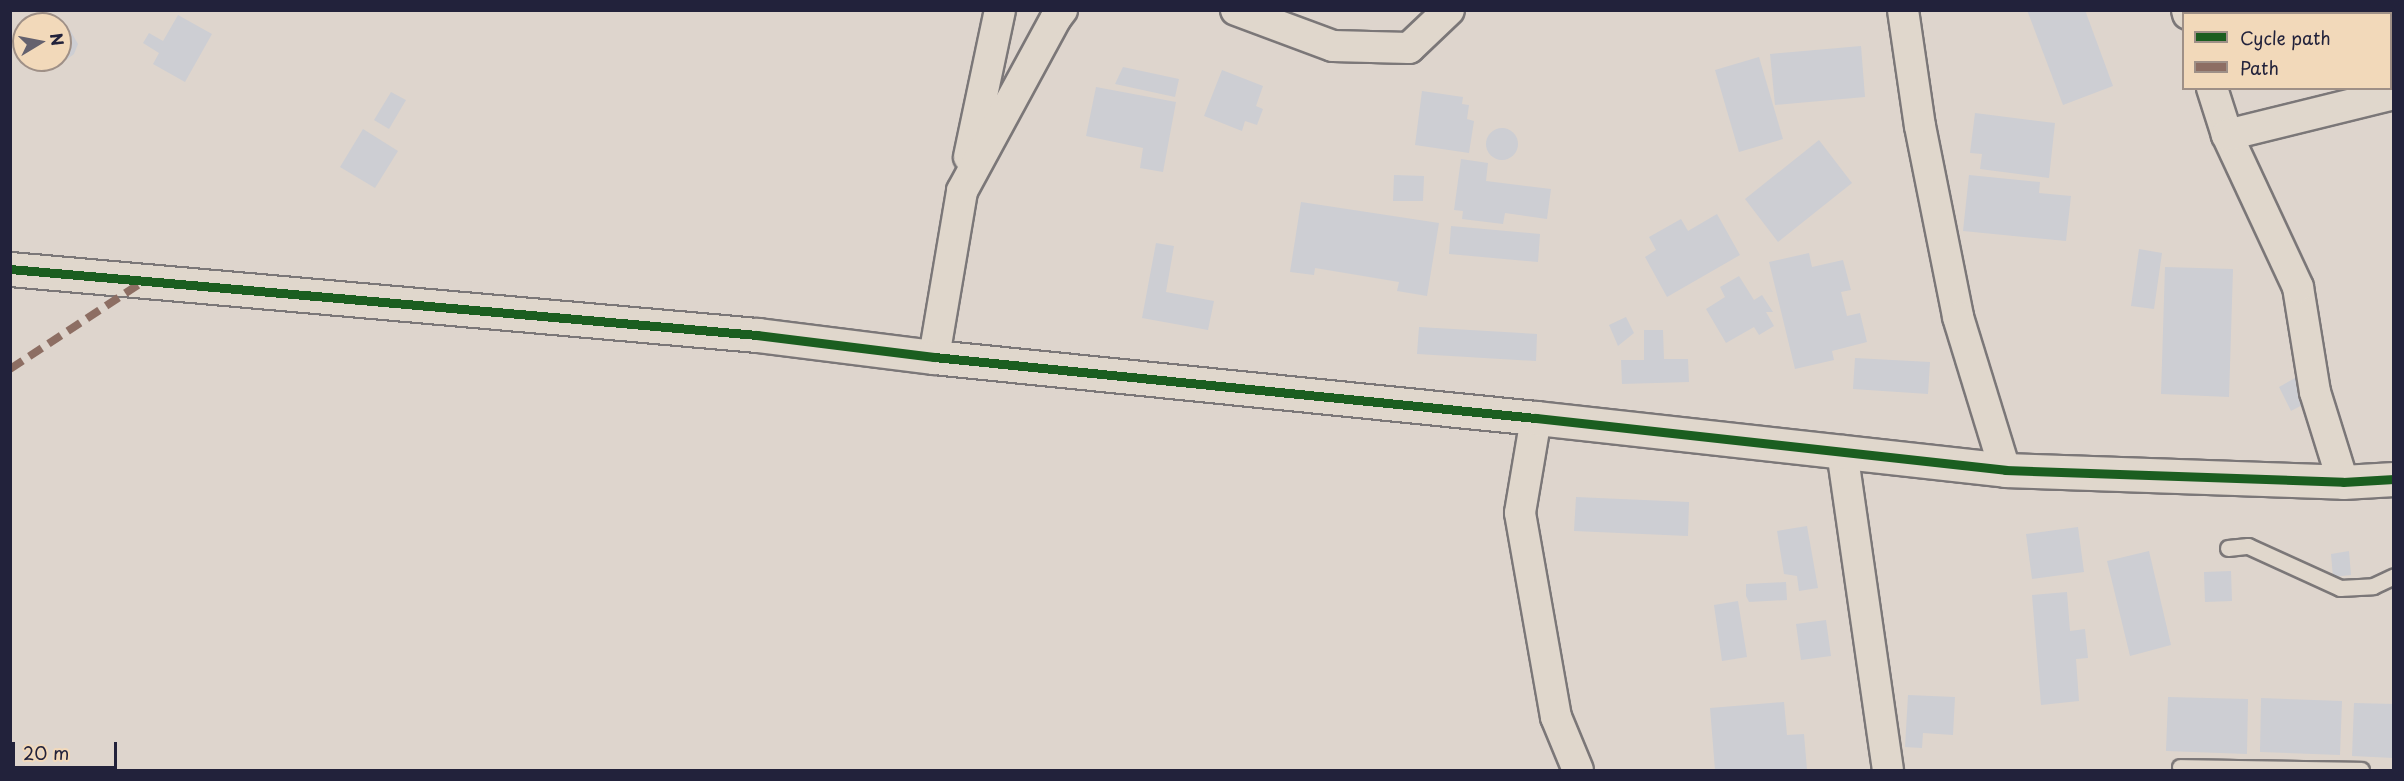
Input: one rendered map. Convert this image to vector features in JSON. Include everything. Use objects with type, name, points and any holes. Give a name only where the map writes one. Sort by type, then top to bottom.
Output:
[{"type":"street","points":[[934,357],[962,191],[1000,10]]},
{"type":"street","points":[[962,191],[1062,10]]},
{"type":"street","points":[[1236,10],[1333,46],[1409,48],[1449,10]]},
{"type":"street","points":[[1903,10],[1920,126],[1958,316],[2005,470]]},
{"type":"street","points":[[2213,90],[2227,135],[2298,287],[2315,392],[2343,483]]},
{"type":"street","points":[[2227,135],[2394,94]]},
{"type":"street","points":[[10,269],[757,335],[934,357],[1536,418],[2005,470],[2343,483],[2394,479]]},
{"type":"street","points":[[1536,418],[1520,513],[1556,717],[1578,771]]},
{"type":"street","points":[[1842,451],[1888,771]]},
{"type":"lane","points":[[2228,548],[2248,546],[2340,588],[2373,586],[2394,576]]},
{"type":"lane","points":[[2180,767],[2361,771]]},
{"type":"building","points":[[2027,10],[2085,10],[2113,86],[2063,105]]},
{"type":"building","points":[[178,15],[212,34],[185,82],[153,64],[159,53],[143,43],[149,33],[163,41]]},
{"type":"building","points":[[72,34],[78,44],[72,56]]},
{"type":"building","points":[[1861,46],[1865,97],[1775,105],[1770,54]]},
{"type":"building","points":[[1759,57],[1783,139],[1739,152],[1715,70]]},
{"type":"building","points":[[1123,67],[1179,79],[1175,97],[1115,84]]},
{"type":"building","points":[[1222,70],[1263,86],[1256,106],[1263,109],[1257,125],[1245,121],[1242,131],[1204,116]]},
{"type":"building","points":[[1096,87],[1176,102],[1163,172],[1140,168],[1143,148],[1086,136]]},
{"type":"building","points":[[1422,91],[1463,97],[1462,104],[1469,105],[1467,119],[1474,121],[1469,153],[1415,145]]},
{"type":"building","points":[[391,92],[406,100],[389,129],[374,120]]},
{"type":"building","points":[[1975,113],[2055,123],[2049,178],[1980,169],[1982,154],[1970,153]]},
{"type":"building","points":[[1502,128],[1513,133],[1518,144],[1513,155],[1502,160],[1491,155],[1486,144],[1491,133]]},
{"type":"building","points":[[363,129],[398,151],[375,188],[340,167]]},
{"type":"building","points":[[1819,140],[1852,183],[1778,242],[1745,199]]},
{"type":"building","points":[[1461,159],[1488,163],[1486,181],[1551,189],[1547,219],[1505,213],[1503,224],[1462,219],[1463,211],[1454,210]]},
{"type":"building","points":[[1394,175],[1424,176],[1423,201],[1393,201]]},
{"type":"building","points":[[1969,175],[2040,182],[2039,193],[2071,196],[2066,241],[1963,231]]},
{"type":"building","points":[[1301,202],[1439,223],[1427,296],[1397,291],[1399,282],[1315,268],[1314,275],[1290,272]]},
{"type":"building","points":[[1717,214],[1740,255],[1667,297],[1645,257],[1656,250],[1649,237],[1681,219],[1688,231]]},
{"type":"building","points":[[1451,226],[1540,234],[1538,262],[1449,254]]},
{"type":"building","points":[[1156,243],[1174,246],[1166,292],[1214,301],[1208,330],[1142,318]]},
{"type":"building","points":[[2139,249],[2162,253],[2154,309],[2131,306]]},
{"type":"building","points":[[1809,253],[1812,267],[1843,260],[1851,290],[1841,292],[1847,316],[1860,313],[1867,342],[1832,351],[1834,360],[1795,369],[1769,262]]},
{"type":"building","points":[[2165,267],[2233,269],[2229,397],[2161,394]]},
{"type":"building","points":[[1739,276],[1754,300],[1762,295],[1773,312],[1766,312],[1774,326],[1759,335],[1754,327],[1726,343],[1706,309],[1725,297],[1720,287]]},
{"type":"building","points":[[1626,317],[1634,333],[1618,346],[1609,325]]},
{"type":"building","points":[[1419,327],[1537,334],[1536,361],[1417,354]]},
{"type":"building","points":[[1644,330],[1663,330],[1664,359],[1688,359],[1689,382],[1622,384],[1621,360],[1644,360]]},
{"type":"building","points":[[1855,358],[1930,362],[1928,394],[1853,389]]},
{"type":"building","points":[[2295,378],[2308,402],[2291,411],[2279,387]]},
{"type":"building","points":[[1576,497],[1689,502],[1688,536],[1574,531]]},
{"type":"building","points":[[1807,526],[1818,588],[1799,591],[1797,576],[1784,574],[1777,531]]},
{"type":"building","points":[[2078,527],[2084,572],[2032,579],[2026,534]]},
{"type":"building","points":[[2149,551],[2171,645],[2130,656],[2107,561]]},
{"type":"building","points":[[2349,551],[2351,575],[2333,577],[2331,554]]},
{"type":"building","points":[[2231,571],[2232,601],[2205,602],[2204,572]]},
{"type":"building","points":[[1786,582],[1787,600],[1749,602],[1746,596],[1746,584]]},
{"type":"building","points":[[2067,592],[2070,631],[2085,629],[2088,658],[2076,659],[2079,701],[2041,705],[2032,595]]},
{"type":"building","points":[[1738,601],[1747,657],[1722,661],[1714,605]]},
{"type":"building","points":[[1826,620],[1831,656],[1801,660],[1796,624]]},
{"type":"building","points":[[1908,695],[1955,697],[1953,735],[1923,733],[1922,748],[1905,747]]},
{"type":"building","points":[[2168,697],[2248,699],[2247,754],[2166,751]]},
{"type":"building","points":[[2261,698],[2342,701],[2340,755],[2260,752]]},
{"type":"building","points":[[1784,702],[1787,735],[1804,734],[1807,770],[1715,770],[1710,708]]},
{"type":"building","points":[[2354,703],[2394,704],[2394,758],[2352,756]]},
{"type":"marked path","points":[[10,369],[144,281]]},
{"type":"cycle path","points":[[10,269],[757,335],[934,357],[1536,418],[2005,470],[2343,482],[2394,479]]}]
